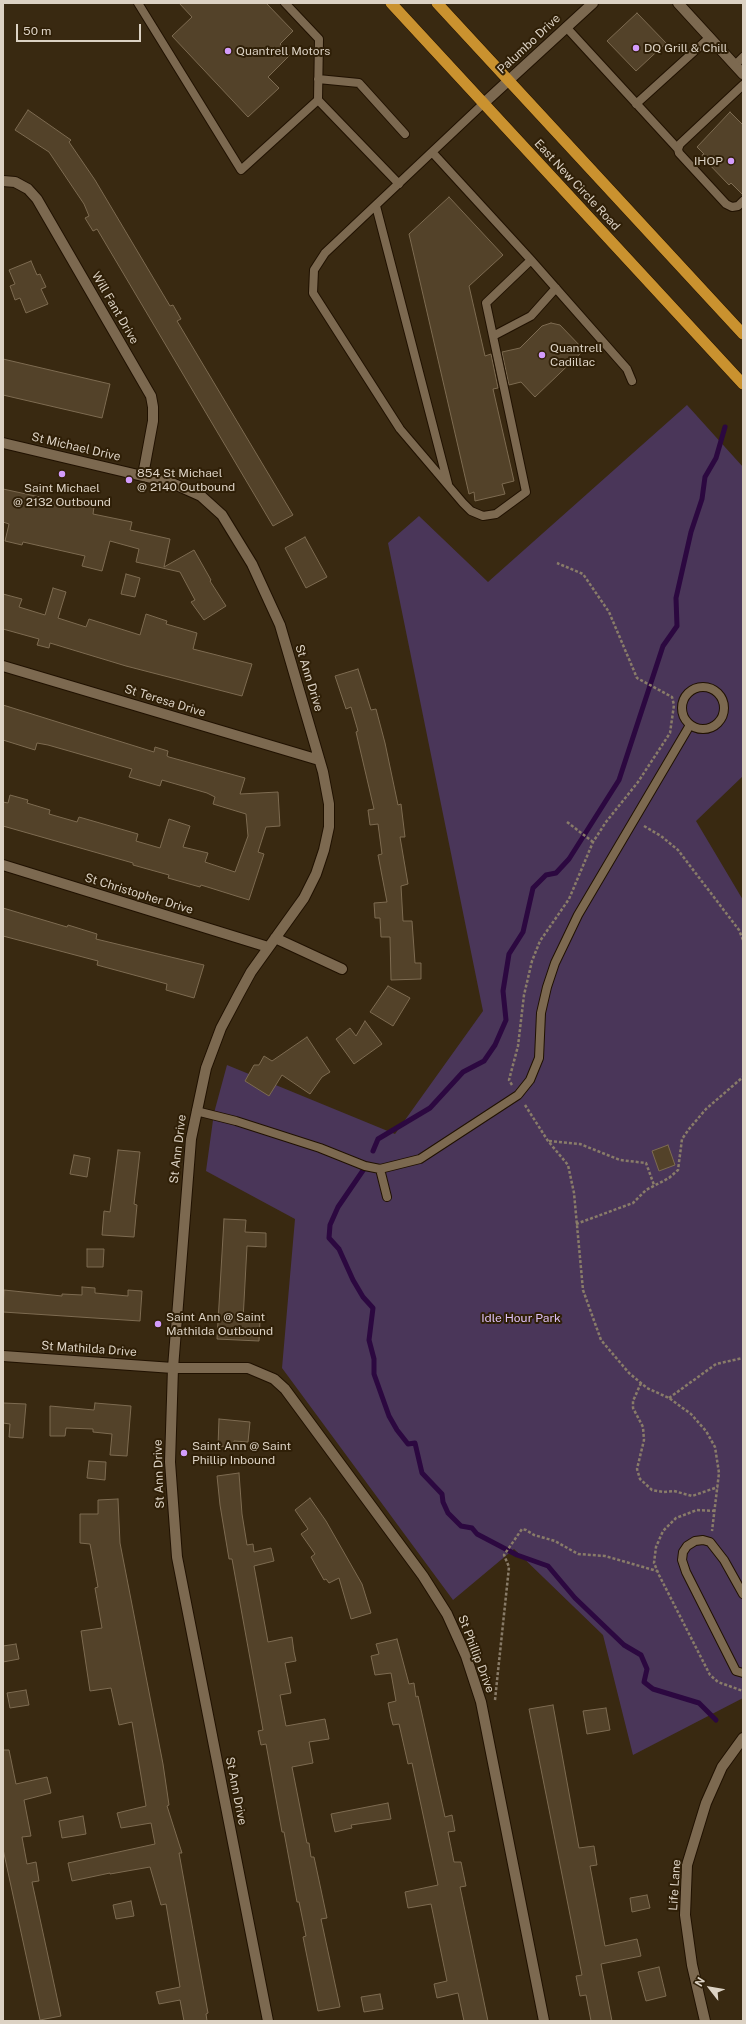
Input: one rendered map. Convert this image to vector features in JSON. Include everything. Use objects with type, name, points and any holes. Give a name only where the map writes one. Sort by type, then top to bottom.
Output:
[{"type":"highway","name":"East New Circle Road","points":[[391,3],[743,384]]},
{"type":"highway","name":"East New Circle Road","points":[[438,3],[743,334]]},
{"type":"street","name":"Palumbo Drive","points":[[484,104],[593,3]]},
{"type":"street","points":[[678,3],[743,74]]},
{"type":"street","name":"Will Fant Drive","points":[[3,181],[15,182],[28,189],[37,199],[151,396],[154,422],[143,475]]},
{"type":"street","name":"St Michael Drive","points":[[3,443],[143,475]]},
{"type":"street","name":"St Ann Drive","points":[[143,475],[185,487],[201,496],[222,515],[234,532],[280,625],[319,760],[329,804],[329,826],[324,850],[316,874],[304,898],[251,972],[221,1028],[206,1068],[190,1138],[173,1368],[170,1462],[177,1557],[268,2021]]},
{"type":"street","name":"St Teresa Drive","points":[[3,666],[319,760]]},
{"type":"street","name":"St Christopher Drive","points":[[3,866],[268,947]]},
{"type":"street","points":[[275,938],[342,969]]},
{"type":"street","name":"St Mathilda Drive","points":[[3,1356],[173,1368]]},
{"type":"street","name":"St Phillip Drive","points":[[173,1368],[248,1368],[274,1378],[285,1389],[435,1594],[447,1614],[466,1656],[483,1714],[544,2021]]},
{"type":"street","name":"Life Lane","points":[[704,2021],[692,1965],[685,1915],[687,1865],[695,1835],[709,1796],[722,1767],[743,1738]]},
{"type":"lane","points":[[138,3],[241,170],[318,100]]},
{"type":"lane","points":[[285,3],[319,39],[318,100],[399,184]]},
{"type":"lane","points":[[566,27],[678,149],[679,153],[726,204],[732,207],[738,206],[743,202]]},
{"type":"lane","points":[[636,104],[710,37]]},
{"type":"lane","points":[[735,65],[743,57]]},
{"type":"lane","points":[[318,79],[359,83],[405,134]]},
{"type":"lane","points":[[678,149],[680,144],[743,85]]},
{"type":"lane","points":[[484,104],[325,253],[314,270],[313,293],[400,429],[449,488],[471,511],[483,516],[496,514],[526,492],[486,303],[531,260]]},
{"type":"lane","points":[[432,152],[556,288],[627,370],[632,382]]},
{"type":"lane","points":[[376,206],[449,488]]},
{"type":"lane","points":[[493,336],[531,316],[556,288]]},
{"type":"lane","points":[[710,687],[716,690],[724,701],[724,715],[720,721],[709,728],[702,729],[690,724],[682,712],[685,698],[696,688],[710,687]]},
{"type":"lane","points":[[196,1110],[236,1120],[320,1148],[365,1166],[380,1169],[420,1159],[523,1091],[530,1080],[539,1058],[541,1013],[547,987],[555,963],[578,915],[690,724]]},
{"type":"lane","points":[[380,1169],[386,1197]]},
{"type":"lane","points":[[743,1594],[741,1584],[710,1542],[703,1540],[694,1541],[687,1546],[683,1552],[682,1560],[686,1572],[736,1671],[743,1673]]},
{"type":"path","points":[[557,563],[583,574],[609,612],[638,679],[657,689]]},
{"type":"path","points":[[645,819],[641,825],[661,836],[678,850],[739,930],[743,940]]},
{"type":"path","points":[[567,822],[575,826],[593,842]]},
{"type":"path","points":[[576,1224],[633,1203],[646,1190],[669,1178],[678,1170],[680,1160],[679,1150],[682,1139],[689,1129],[706,1109],[743,1077]]},
{"type":"path","points":[[524,1105],[548,1141],[568,1165],[574,1192],[583,1290],[601,1340],[629,1374],[691,1414],[706,1430],[715,1447],[719,1473],[710,1542]]},
{"type":"path","points":[[548,1141],[580,1144],[620,1160],[646,1163],[654,1185]]},
{"type":"path","points":[[668,1398],[716,1364],[743,1358]]},
{"type":"path","points":[[641,1383],[633,1401],[633,1408],[643,1427],[644,1440],[638,1469],[640,1479],[652,1490],[663,1492],[674,1491],[692,1496],[718,1487]]},
{"type":"path","points":[[483,1714],[494,1711],[509,1567],[504,1555],[514,1538],[522,1529],[534,1536],[555,1542],[578,1554],[605,1556],[657,1571]]},
{"type":"green space","name":"Idle Hour Park","points":[[687,405],[743,467],[743,776],[696,821],[743,900],[743,1698],[633,1755],[603,1635],[514,1549],[453,1600],[282,1368],[295,1219],[206,1171],[214,1113],[227,1065],[395,1134],[483,1011],[388,543],[419,516],[488,582]]},
{"type":"building","points":[[179,3],[266,3],[293,31],[280,44],[290,55],[268,77],[279,88],[248,117],[172,36],[192,17]]},
{"type":"building","points":[[637,13],[666,43],[636,71],[607,41]]},
{"type":"building","points":[[28,110],[71,140],[69,142],[95,180],[170,306],[173,305],[181,319],[177,321],[293,515],[273,526],[97,229],[93,231],[85,218],[89,216],[84,204],[49,152],[15,130]]},
{"type":"building","points":[[730,112],[743,125],[743,195],[731,183],[729,185],[705,160],[702,155],[704,154],[697,147]]},
{"type":"building","points":[[449,197],[503,255],[469,286],[485,356],[491,354],[498,388],[493,389],[514,481],[502,484],[505,494],[475,501],[474,492],[469,494],[409,234]]},
{"type":"building","points":[[31,261],[37,275],[40,274],[46,287],[41,289],[48,304],[26,313],[20,298],[15,300],[10,286],[15,284],[9,270]]},
{"type":"building","points":[[551,323],[560,325],[584,350],[535,397],[521,382],[509,385],[502,352],[520,348],[542,326]]},
{"type":"building","points":[[3,359],[110,384],[102,418],[3,395]]},
{"type":"building","points":[[3,489],[94,507],[93,514],[132,522],[130,530],[170,539],[164,567],[194,550],[211,580],[210,581],[226,606],[204,620],[191,602],[195,600],[180,572],[136,562],[139,549],[110,541],[102,571],[82,566],[85,556],[23,542],[22,545],[5,541],[9,524],[3,522]]},
{"type":"building","points":[[305,537],[327,577],[306,588],[285,548]]},
{"type":"building","points":[[126,574],[140,578],[135,597],[121,594]]},
{"type":"building","points":[[53,588],[66,592],[58,618],[86,627],[89,619],[140,635],[146,614],[167,621],[166,624],[197,633],[193,649],[252,664],[242,696],[126,666],[50,643],[49,648],[37,645],[39,639],[3,629],[3,594],[22,599],[19,607],[45,615]]},
{"type":"building","points":[[358,669],[371,710],[376,709],[398,805],[401,804],[405,837],[400,837],[408,884],[401,886],[403,921],[412,921],[415,963],[421,963],[421,979],[391,980],[390,937],[381,937],[380,918],[375,918],[374,903],[387,902],[378,855],[382,854],[378,824],[370,825],[368,810],[374,809],[356,732],[358,731],[351,707],[346,709],[335,676]]},
{"type":"building","points":[[3,705],[154,752],[155,747],[168,751],[167,756],[169,757],[245,778],[240,794],[278,792],[280,826],[266,827],[258,852],[264,854],[249,900],[201,885],[200,887],[168,878],[169,875],[133,865],[133,863],[3,826],[3,802],[8,803],[10,795],[28,800],[27,803],[50,810],[49,814],[77,822],[79,817],[138,834],[136,841],[160,848],[169,819],[190,826],[183,847],[208,853],[205,862],[235,872],[248,836],[246,814],[213,804],[215,797],[207,793],[162,780],[160,786],[129,777],[132,769],[48,745],[37,743],[35,750],[3,740]]},
{"type":"building","points":[[3,908],[67,927],[68,925],[97,934],[96,939],[204,965],[194,998],[166,990],[167,984],[97,965],[98,961],[3,936]]},
{"type":"building","points":[[388,986],[410,998],[393,1026],[370,1012]]},
{"type":"building","points":[[365,1021],[382,1044],[354,1064],[336,1039],[350,1028],[356,1036]]},
{"type":"building","points":[[307,1037],[330,1072],[322,1077],[310,1094],[282,1075],[269,1096],[245,1081],[254,1065],[259,1065],[264,1056],[272,1061]]},
{"type":"building","points":[[668,1145],[675,1165],[659,1171],[652,1151]]},
{"type":"building","points":[[118,1150],[140,1152],[134,1204],[137,1205],[134,1237],[102,1235],[104,1211],[110,1212]]},
{"type":"building","points":[[74,1155],[90,1158],[87,1177],[70,1174]]},
{"type":"building","points":[[224,1219],[246,1220],[245,1232],[266,1233],[266,1247],[247,1246],[243,1320],[260,1321],[259,1341],[217,1339]]},
{"type":"building","points":[[87,1249],[104,1249],[103,1267],[87,1267]]},
{"type":"building","points":[[82,1287],[95,1288],[95,1293],[128,1296],[128,1290],[142,1291],[140,1321],[3,1312],[4,1290],[62,1296],[62,1294],[82,1295]]},
{"type":"building","points":[[3,1403],[26,1404],[23,1438],[9,1437],[10,1424],[3,1423]]},
{"type":"building","points":[[95,1403],[131,1406],[127,1456],[110,1455],[112,1434],[93,1432],[93,1429],[66,1428],[65,1436],[50,1436],[50,1406],[94,1410]]},
{"type":"building","points":[[219,1419],[250,1422],[248,1442],[234,1441],[234,1447],[218,1446]]},
{"type":"building","points":[[89,1461],[106,1462],[105,1480],[87,1478]]},
{"type":"building","points":[[239,1473],[242,1514],[247,1545],[253,1544],[254,1552],[271,1548],[274,1561],[254,1566],[268,1642],[292,1637],[296,1661],[285,1663],[291,1693],[280,1695],[286,1726],[325,1719],[329,1739],[309,1742],[313,1763],[292,1767],[307,1843],[309,1843],[311,1857],[314,1857],[327,1918],[321,1919],[340,2007],[318,2011],[303,1937],[306,1936],[299,1902],[297,1902],[284,1832],[282,1832],[266,1744],[261,1745],[258,1731],[263,1730],[232,1559],[229,1559],[220,1505],[217,1476]]},
{"type":"building","points":[[310,1498],[326,1521],[362,1584],[371,1613],[351,1619],[339,1578],[329,1583],[326,1579],[324,1580],[311,1557],[315,1554],[301,1534],[308,1529],[295,1510]]},
{"type":"building","points":[[118,1499],[120,1543],[163,1764],[169,1805],[167,1806],[182,1853],[179,1853],[208,2013],[206,2014],[207,2021],[184,2021],[180,2000],[159,2004],[156,1992],[180,1987],[166,1904],[161,1905],[150,1867],[72,1881],[68,1863],[155,1844],[151,1823],[121,1828],[117,1813],[146,1806],[132,1722],[119,1725],[111,1688],[90,1691],[81,1631],[102,1628],[95,1588],[98,1587],[90,1544],[80,1543],[80,1514],[98,1514],[98,1500]]},
{"type":"building","points":[[397,1639],[409,1684],[414,1683],[416,1697],[418,1696],[445,1817],[452,1815],[455,1831],[448,1832],[454,1862],[461,1862],[466,1886],[460,1887],[488,2021],[464,2021],[458,1993],[437,1998],[434,1984],[447,1981],[431,1904],[408,1908],[405,1892],[438,1885],[412,1763],[408,1764],[399,1724],[393,1725],[391,1718],[388,1703],[396,1701],[391,1673],[375,1675],[371,1656],[379,1654],[376,1644]]},
{"type":"building","points":[[16,1644],[19,1659],[3,1662],[3,1646]]},
{"type":"building","points":[[26,1690],[29,1705],[10,1708],[7,1693]]},
{"type":"building","points":[[553,1705],[579,1848],[594,1846],[597,1865],[590,1866],[605,1946],[637,1939],[641,1956],[601,1964],[612,2021],[591,2021],[586,1995],[580,1996],[576,1976],[582,1975],[529,1709]]},
{"type":"building","points":[[606,1708],[610,1730],[587,1734],[583,1711]]},
{"type":"building","points":[[3,1750],[9,1750],[16,1784],[47,1777],[51,1793],[24,1800],[31,1836],[22,1837],[27,1864],[36,1862],[39,1881],[32,1882],[61,2016],[40,2020],[3,1849]]},
{"type":"building","points":[[388,1803],[391,1819],[351,1825],[352,1828],[335,1832],[331,1814]]},
{"type":"building","points":[[83,1816],[86,1834],[62,1838],[59,1821]]},
{"type":"building","points":[[647,1895],[650,1908],[632,1912],[630,1898]]},
{"type":"building","points":[[131,1901],[134,1916],[116,1919],[113,1905]]},
{"type":"building","points":[[659,1967],[666,1996],[646,2001],[638,1972]]},
{"type":"building","points":[[380,1994],[383,2009],[364,2012],[361,1997]]},
{"type":"waterway","points":[[373,1151],[378,1139],[430,1108],[463,1072],[484,1061],[495,1045],[506,1020],[503,991],[509,954],[523,932],[533,888],[546,875],[556,873],[569,859],[619,780],[663,646],[677,626],[676,598],[691,532],[702,499],[705,477],[716,458],[725,427]]},
{"type":"waterway","points":[[364,1169],[338,1207],[330,1225],[329,1238],[339,1249],[353,1280],[363,1297],[373,1308],[369,1340],[374,1359],[374,1374],[389,1416],[397,1430],[408,1444],[415,1443],[422,1473],[442,1494],[443,1502],[448,1513],[461,1526],[472,1528],[477,1534],[517,1555],[548,1566],[575,1598],[624,1645],[641,1655],[647,1669],[644,1682],[653,1689],[699,1703],[716,1720]]},
{"type":"place","name":"DQ Grill & Chill","points":[[636,48]]},
{"type":"place","name":"Quantrell Motors","points":[[228,51]]},
{"type":"place","name":"IHOP","points":[[731,161]]},
{"type":"place","name":"Quantrell Cadillac","points":[[542,355]]},
{"type":"place","name":"Saint Michael @ 2132 Outbound","points":[[62,474]]},
{"type":"place","name":"854 St Michael @ 2140 Outbound","points":[[129,480]]},
{"type":"place","name":"Saint Ann @ Saint Mathilda Outbound","points":[[158,1324]]},
{"type":"place","name":"Saint Ann @ Saint Phillip Inbound","points":[[184,1453]]}]
